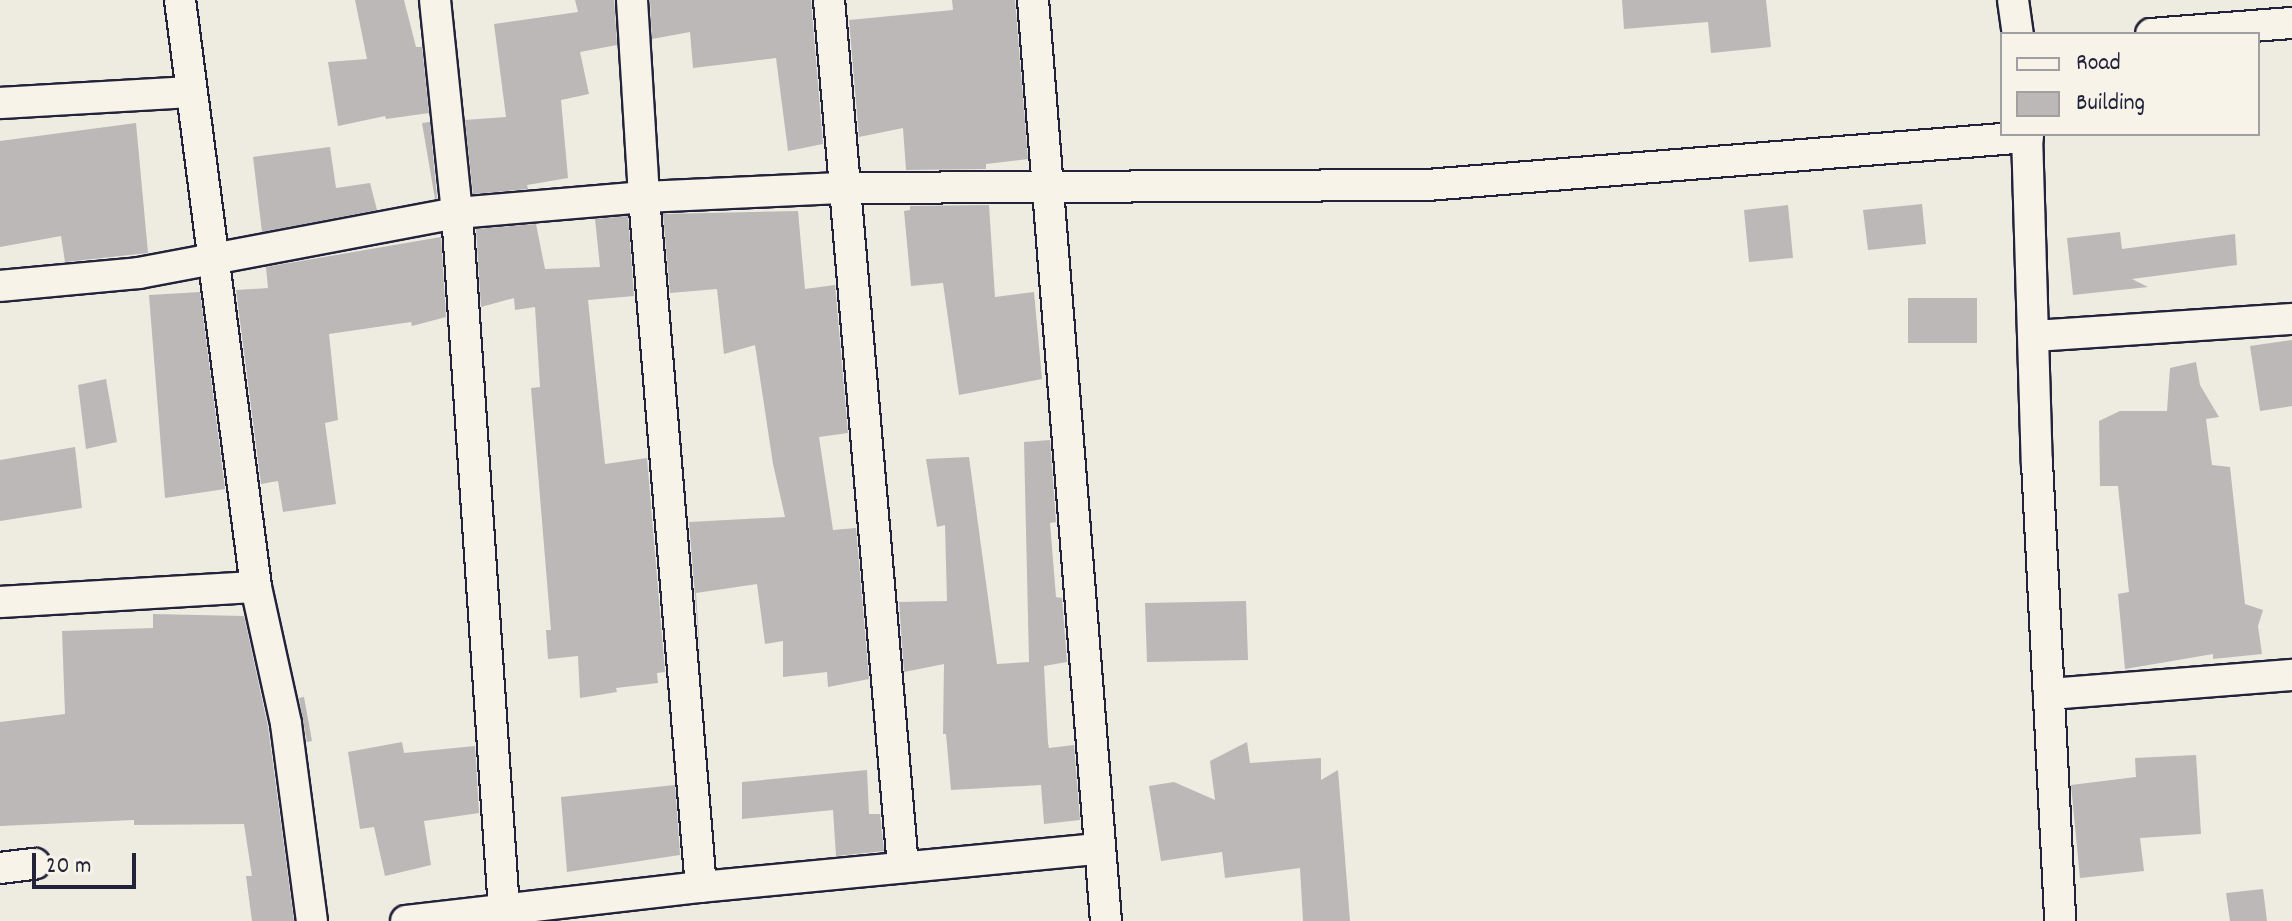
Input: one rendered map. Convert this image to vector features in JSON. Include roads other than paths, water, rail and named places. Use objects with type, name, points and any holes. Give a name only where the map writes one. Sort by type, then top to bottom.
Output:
[{"type":"street","points":[[180,0],[189,92],[256,587],[286,724],[312,921]]},
{"type":"street","points":[[435,0],[457,213],[504,910]]},
{"type":"street","points":[[632,0],[644,197],[701,887]]},
{"type":"street","points":[[829,0],[903,866]]},
{"type":"street","points":[[1033,0],[1106,921]]},
{"type":"street","points":[[2013,0],[2018,32]]},
{"type":"street","points":[[2177,32],[2292,23]]},
{"type":"street","points":[[0,103],[189,92]]},
{"type":"street","points":[[0,286],[139,273],[457,213],[644,197],[846,188],[1427,185],[2028,136],[2060,921]]},
{"type":"street","points":[[2034,336],[2292,319]]},
{"type":"street","points":[[0,602],[256,587]]},
{"type":"street","points":[[2049,694],[2292,675]]},
{"type":"street","points":[[406,921],[701,887],[1098,849]]},
{"type":"street","points":[[0,868],[35,864]]}]
